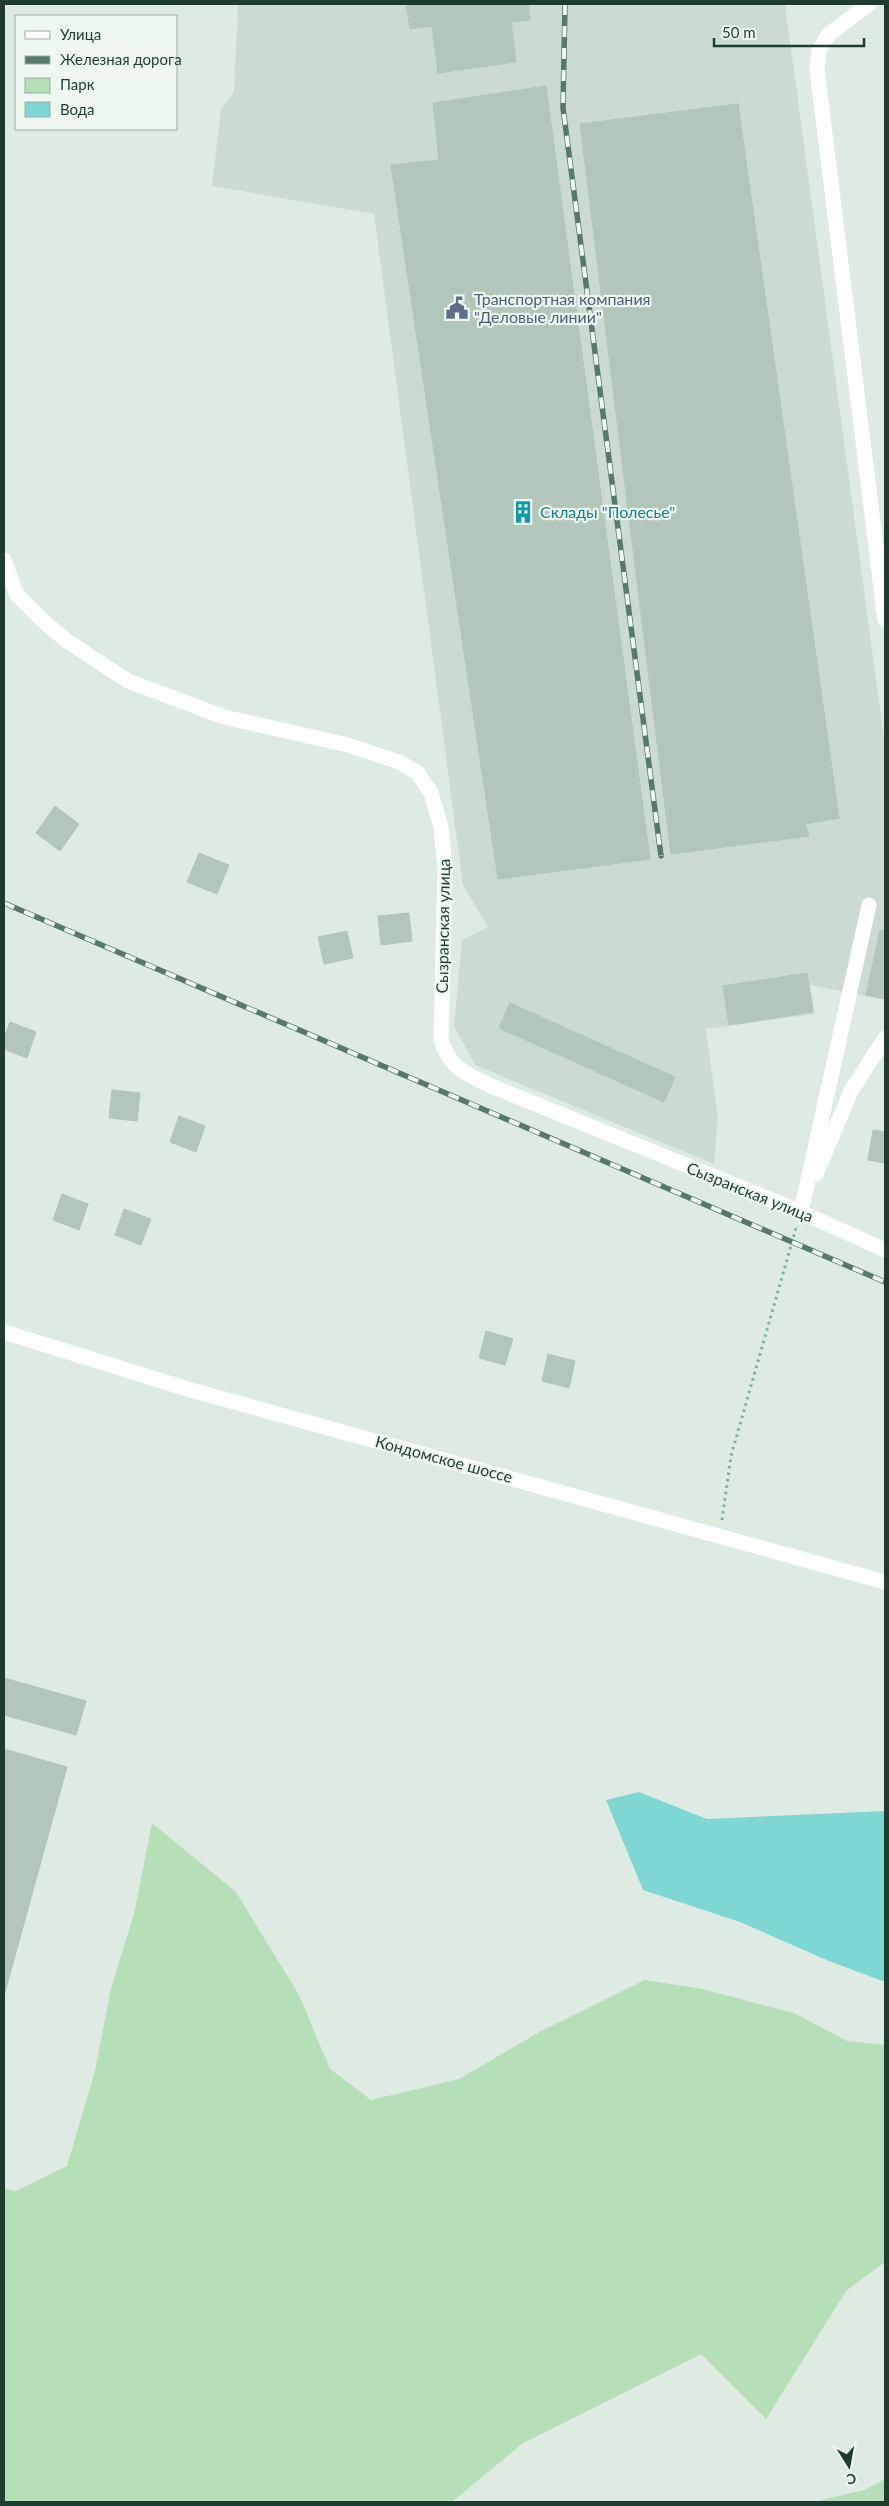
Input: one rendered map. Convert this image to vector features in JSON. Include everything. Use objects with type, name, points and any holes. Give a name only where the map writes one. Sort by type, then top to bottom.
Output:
[{"type":"street","points":[[869,4],[829,34],[819,50],[817,69],[885,620]]},
{"type":"street","name":"Сызранская улица","points":[[4,560],[17,595],[43,622],[67,641],[128,681],[224,717],[348,745],[399,762],[418,773],[431,794],[441,827],[445,860],[441,1039],[445,1053],[451,1063],[460,1070],[491,1086],[801,1212],[885,1250]]},
{"type":"street","points":[[801,1212],[869,905]]},
{"type":"street","points":[[801,1212],[851,1091],[885,1038]]},
{"type":"street","name":"Кондомское шоссе","points":[[4,1332],[192,1390],[885,1582]]},
{"type":"path","points":[[720,1535],[731,1456],[801,1212]]},
{"type":"shaded area","name":"Транспортная компания \"Деловые линии\"","points":[[238,4],[785,4],[885,746],[885,1000],[810,985],[815,1014],[706,1029],[718,1118],[714,1164],[475,1065],[454,1026],[462,940],[488,927],[463,885],[374,214],[212,186],[221,109],[234,92]]},
{"type":"green space","points":[[152,1823],[236,1892],[299,1995],[330,2069],[371,2100],[459,2079],[543,2030],[645,1980],[702,1989],[794,2013],[847,2041],[885,2045],[885,2262],[846,2291],[766,2419],[701,2354],[523,2443],[452,2502],[4,2502],[4,2188],[16,2191],[67,2166],[95,2071],[111,1988],[134,1914]]},
{"type":"green space","points":[[885,2479],[885,2502],[814,2502],[864,2490]]},
{"type":"water","points":[[639,1792],[707,1819],[885,1811],[885,1982],[829,1961],[740,1922],[643,1890],[606,1800]]},
{"type":"building","points":[[406,4],[528,4],[530,20],[511,22],[516,62],[438,73],[432,26],[410,29]]},
{"type":"building","name":"Склады \"Полесье\"","points":[[546,86],[650,859],[498,879],[391,165],[439,160],[433,103]]},
{"type":"building","name":"Склады \"Полесье\"","points":[[738,104],[839,818],[805,824],[809,836],[671,854],[580,124]]},
{"type":"building","points":[[55,806],[79,824],[60,851],[36,833]]},
{"type":"building","points":[[199,853],[229,865],[217,894],[187,882]]},
{"type":"building","points":[[409,913],[412,941],[381,945],[378,916]]},
{"type":"building","points":[[880,930],[885,931],[885,999],[866,995]]},
{"type":"building","points":[[347,931],[353,958],[324,964],[318,937]]},
{"type":"building","points":[[807,973],[813,1012],[729,1025],[723,986]]},
{"type":"building","points":[[510,1003],[675,1077],[664,1102],[499,1028]]},
{"type":"building","points":[[10,1022],[36,1032],[27,1058],[4,1049],[4,1039]]},
{"type":"building","points":[[112,1090],[140,1093],[137,1121],[109,1118]]},
{"type":"building","points":[[179,1116],[205,1126],[196,1152],[170,1142]]},
{"type":"building","points":[[873,1130],[885,1132],[885,1163],[868,1160]]},
{"type":"building","points":[[62,1194],[88,1204],[79,1230],[53,1220]]},
{"type":"building","points":[[124,1209],[151,1219],[141,1245],[115,1235]]},
{"type":"building","points":[[486,1331],[513,1339],[505,1365],[479,1358]]},
{"type":"building","points":[[548,1354],[575,1361],[569,1388],[542,1381]]},
{"type":"building","points":[[4,1678],[86,1701],[76,1735],[4,1715]]},
{"type":"building","points":[[4,1749],[67,1767],[4,1996]]},
{"type":"railway","points":[[565,4],[563,108],[661,856]]},
{"type":"railway","points":[[4,903],[885,1282]]},
{"type":"place","name":"Транспортная компания \"Деловые линии\"","points":[[457,308]]},
{"type":"place","name":"Склады \"Полесье\"","points":[[523,512]]}]
